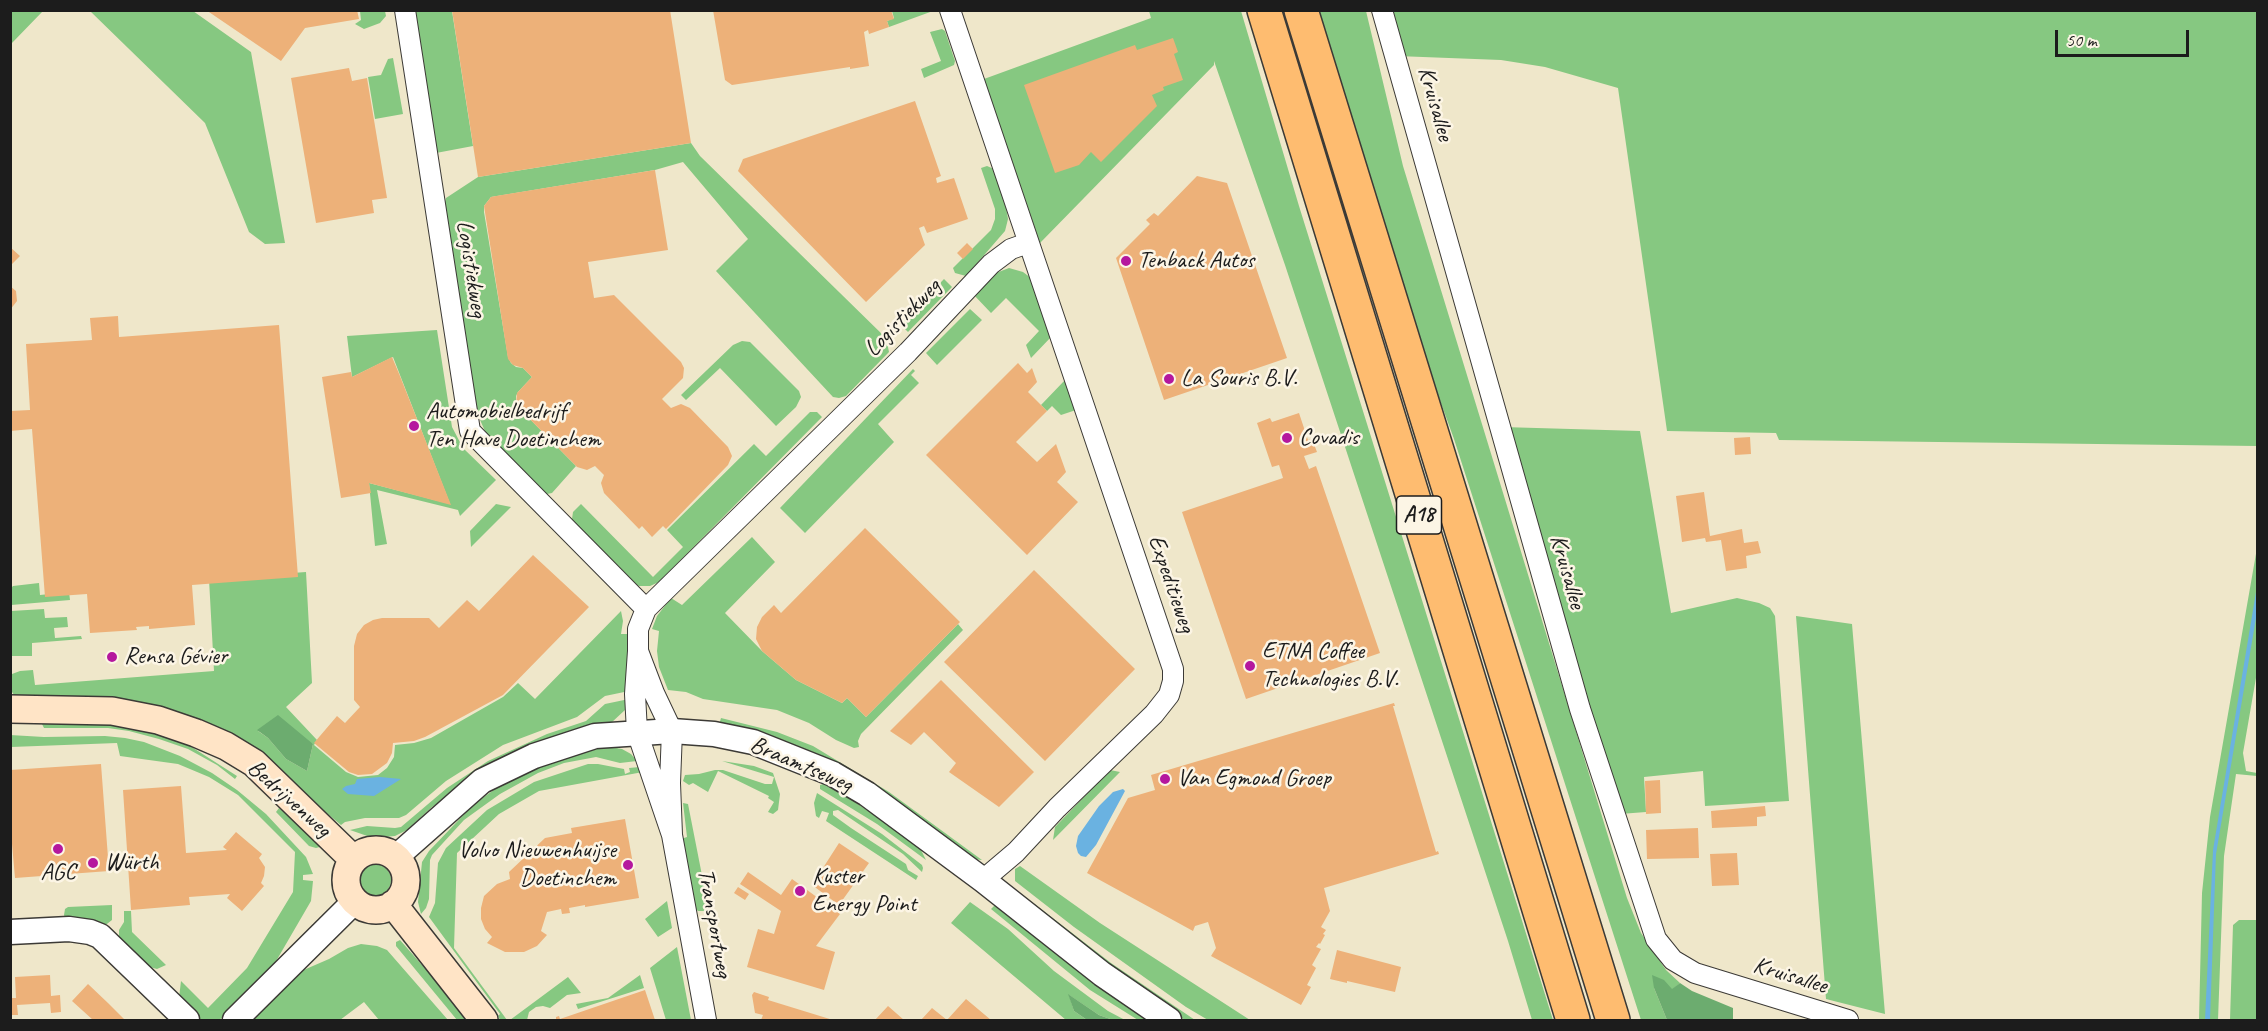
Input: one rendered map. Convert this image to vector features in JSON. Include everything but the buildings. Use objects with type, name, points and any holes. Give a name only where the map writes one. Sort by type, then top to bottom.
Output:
[{"type":"highway","name":"A18","points":[[1264,10],[1573,1020]]},
{"type":"highway","name":"A18","points":[[1301,10],[1613,1020]]},
{"type":"main road","name":"Bedrijvenweg","points":[[10,709],[112,711],[158,720],[226,746],[254,763],[353,859]]},
{"type":"main road","points":[[374,849],[386,851],[396,858],[404,868],[406,882],[402,894],[393,904],[383,909],[373,910],[355,901],[348,892],[345,881],[347,869],[353,859],[363,852],[374,849]]},
{"type":"main road","points":[[393,904],[484,1020]]},
{"type":"street","name":"Logistiekweg","points":[[405,10],[470,431],[646,609]]},
{"type":"street","points":[[950,10],[1028,243]]},
{"type":"street","name":"Kruisallee","points":[[1382,10],[1580,709],[1656,939],[1673,960],[1695,973],[1848,1020]]},
{"type":"street","name":"Logistiekweg","points":[[637,732],[635,694],[638,629],[646,609],[908,352],[991,264],[1011,249],[1028,243]]},
{"type":"street","name":"Expeditieweg","points":[[983,880],[1016,852],[1057,808],[1154,714],[1169,695],[1173,681],[1173,669],[1028,243]]},
{"type":"street","name":"Logistiekweg","points":[[638,651],[672,731]]},
{"type":"street","name":"Braamtseweg","points":[[396,858],[482,781],[534,756],[595,736],[672,731],[714,734],[753,742],[833,774],[867,794],[983,880],[1102,974],[1169,1020]]},
{"type":"street","name":"Transportweg","points":[[672,731],[670,783],[672,835],[706,1020]]},
{"type":"street","name":"Transportweg","points":[[637,732],[672,835]]},
{"type":"street","points":[[235,1020],[355,901]]},
{"type":"street","points":[[10,932],[69,929],[100,936],[187,1020]]},
{"type":"green space","points":[[11,11],[43,11],[11,44]]},
{"type":"green space","points":[[90,11],[193,11],[251,52],[285,243],[265,244],[249,232],[205,123]]},
{"type":"green space","points":[[360,11],[385,11],[386,16],[380,23],[364,29],[355,24],[361,20]]},
{"type":"green space","points":[[414,11],[452,11],[473,146],[436,153]]},
{"type":"green space","points":[[892,11],[933,11],[889,27],[887,21],[894,18]]},
{"type":"green space","points":[[1149,11],[1241,11],[1299,206],[1553,1020],[1532,1020],[1285,265],[1214,61],[1214,65],[1040,243],[984,79],[1151,18]]},
{"type":"green space","points":[[1318,11],[1366,11],[1403,166],[1627,898],[1641,933],[1666,970],[1680,983],[1672,990],[1654,988],[1667,1020],[1641,1020],[1454,439],[1409,315]]},
{"type":"green space","points":[[1386,11],[2257,11],[2257,446],[1779,440],[1776,433],[1667,431],[1618,88],[1545,67],[1501,60],[1397,56]]},
{"type":"green space","points":[[942,29],[945,31],[955,61],[954,65],[924,78],[921,69],[941,61],[930,32]]},
{"type":"green space","points":[[393,58],[403,114],[375,119],[368,77],[381,75],[388,59]]},
{"type":"green space","points":[[691,143],[700,156],[886,338],[889,352],[846,396],[833,397],[716,271],[748,239],[683,162],[655,170],[491,197],[484,206],[484,212],[508,357],[511,363],[523,368],[532,377],[518,392],[516,405],[576,466],[552,493],[542,492],[487,436],[478,415],[444,206],[446,198],[478,177]]},
{"type":"green space","points":[[987,166],[994,169],[1008,219],[1005,231],[966,276],[955,273],[953,268],[991,230],[995,219],[995,209],[981,168]]},
{"type":"green space","points":[[1009,268],[1023,272],[1031,278],[1052,336],[1031,358],[1026,345],[1039,331],[1006,298],[991,313],[973,294],[996,273]]},
{"type":"green space","points":[[944,279],[952,287],[908,332],[900,324]]},
{"type":"green space","points":[[970,309],[982,320],[937,365],[926,353]]},
{"type":"green space","points":[[437,330],[452,427],[463,448],[496,480],[460,516],[458,510],[377,490],[387,544],[375,546],[369,483],[450,504],[393,357],[352,377],[347,336]]},
{"type":"green space","points":[[742,341],[750,342],[799,391],[801,397],[796,407],[776,426],[720,368],[686,400],[681,395],[733,345]]},
{"type":"green space","points":[[913,369],[915,371],[911,375],[919,383],[878,424],[894,442],[805,533],[780,508]]},
{"type":"green space","points":[[1065,380],[1076,410],[1061,415],[1052,406],[1047,411],[1041,405]]},
{"type":"green space","points":[[810,412],[817,412],[822,417],[659,582],[650,586],[639,586],[634,583],[574,526],[573,512],[581,504],[653,577],[683,547],[667,530],[754,444],[766,456]]},
{"type":"green space","points":[[1502,427],[1640,431],[1671,613],[1737,598],[1770,608],[1775,616],[1789,801],[1705,806],[1703,771],[1644,777],[1646,812],[1620,814]]},
{"type":"green space","points":[[496,504],[511,507],[471,547],[470,531]]},
{"type":"green space","points":[[752,537],[775,562],[725,613],[762,651],[796,680],[842,703],[847,698],[866,717],[958,624],[963,630],[861,734],[858,741],[859,747],[854,748],[836,740],[809,723],[777,710],[703,699],[686,692],[668,690],[659,667],[657,651],[659,631],[652,629],[657,616],[671,598],[682,605]]},
{"type":"green space","points":[[2257,548],[2257,672],[2243,753],[2246,771],[2257,773],[2257,776],[2236,774],[2224,856],[2218,1020],[2199,1020],[2202,893],[2210,817]]},
{"type":"green space","points":[[306,572],[312,683],[286,707],[317,740],[314,745],[346,772],[358,777],[378,775],[387,768],[394,757],[395,745],[431,738],[503,697],[518,683],[535,699],[621,611],[623,621],[621,634],[628,634],[629,691],[605,696],[577,717],[503,745],[446,781],[406,815],[399,818],[365,818],[341,825],[260,758],[17,699],[12,692],[10,677],[20,671],[33,670],[35,685],[214,671],[209,579]],"holes":[[[258,731],[313,744],[307,771],[286,759],[268,738]]]},
{"type":"green space","points":[[39,583],[40,595],[69,592],[70,600],[11,605],[10,589],[13,586]]},
{"type":"green space","points":[[44,609],[45,618],[67,617],[68,627],[54,628],[55,638],[81,636],[82,639],[32,643],[32,656],[11,656],[11,611]]},
{"type":"green space","points":[[1796,616],[1852,624],[1885,1014],[1826,999]]},
{"type":"green space","points":[[629,699],[625,710],[611,723],[455,791],[432,807],[407,830],[395,836],[373,838],[350,830],[367,826],[401,827],[447,788],[488,761],[547,734],[586,721],[605,704]]},
{"type":"green space","points":[[278,715],[313,744],[307,771],[286,759],[268,738],[257,730]]},
{"type":"green space","points":[[721,718],[777,732],[813,746],[889,792],[982,860],[973,859],[719,725]]},
{"type":"green space","points":[[41,722],[124,725],[176,737],[237,776],[235,779],[217,765],[188,749],[159,739],[108,728],[44,728]]},
{"type":"green space","points":[[10,735],[125,738],[144,742],[180,756],[237,790],[266,814],[306,857],[313,874],[303,875],[303,880],[313,881],[311,901],[268,975],[229,1015],[218,1020],[197,1018],[179,998],[181,981],[208,1008],[247,968],[293,892],[295,852],[238,795],[209,777],[178,764],[120,756],[117,743],[11,747]]},
{"type":"green space","points":[[605,746],[622,749],[637,761],[620,763],[596,757],[564,763],[538,773],[500,794],[464,820],[432,855],[429,899],[421,914],[418,902],[422,862],[429,851],[474,804],[505,782],[563,756]]},
{"type":"green space","points":[[722,761],[754,766],[773,773],[780,794],[778,810],[773,814],[768,812],[774,802],[768,798],[769,796],[718,771],[708,792],[693,783],[689,785],[683,781],[685,775],[723,770],[765,784],[772,784],[774,777]]},
{"type":"green space","points":[[588,764],[624,769],[625,774],[630,772],[629,768],[640,767],[643,772],[539,791],[499,814],[457,853],[454,948],[507,1020],[500,1020],[498,1016],[500,1014],[429,917],[435,903],[438,863],[446,848],[487,810],[534,782]]},
{"type":"green space","points":[[1110,770],[1120,772],[1053,840],[1055,827]]},
{"type":"green space","points":[[827,783],[919,846],[926,860],[877,824],[820,789],[820,785]]},
{"type":"green space","points":[[817,793],[882,834],[922,865],[922,872],[903,854],[838,810],[833,811],[833,815],[906,864],[908,870],[918,876],[916,880],[826,821],[829,813],[822,811],[819,818],[816,816],[814,803]]},
{"type":"green space","points":[[683,803],[688,804],[709,911],[698,911],[693,906],[681,839],[687,837]]},
{"type":"green space","points":[[279,808],[320,847],[309,846],[276,812]]},
{"type":"green space","points":[[375,864],[386,869],[391,880],[386,891],[375,896],[364,891],[359,880],[364,869]]},
{"type":"green space","points":[[1020,866],[1100,923],[1250,1020],[1208,1020],[1186,1007],[1074,927],[1015,881],[1015,869]]},
{"type":"green space","points":[[1019,892],[1111,963],[1195,1020],[1185,1020],[1153,998],[1017,895]]},
{"type":"green space","points":[[667,901],[672,928],[658,937],[645,919]]},
{"type":"green space","points":[[970,902],[1008,929],[1054,971],[1108,1011],[1125,1020],[1113,1020],[1099,1015],[1069,995],[1074,1011],[1087,1020],[1066,1020],[951,923]]},
{"type":"green space","points":[[996,904],[1152,1020],[1138,1020],[1090,990],[991,909]]},
{"type":"green space","points":[[112,905],[112,920],[103,927],[65,918],[64,915],[68,907]]},
{"type":"green space","points":[[124,911],[131,911],[132,932],[166,965],[157,969],[146,966],[119,938],[119,930],[124,922]]},
{"type":"green space","points":[[2239,920],[2257,920],[2257,1020],[2230,1020],[2233,925]]},
{"type":"green space","points":[[400,940],[443,989],[466,1020],[457,1020],[396,946],[396,942]]},
{"type":"green space","points":[[361,944],[387,950],[448,1020],[379,1020],[364,1002],[340,1020],[252,1020],[299,972]]},
{"type":"green space","points":[[677,947],[691,1020],[666,1020],[650,968]]},
{"type":"green space","points":[[640,975],[644,988],[578,1009],[576,1004],[608,998]]},
{"type":"green space","points":[[1652,975],[1664,980],[1672,989],[1680,983],[1692,991],[1733,1008],[1733,1020],[1667,1020],[1654,988]]},
{"type":"green space","points":[[568,977],[581,993],[567,995],[550,1008],[536,1007],[529,1012],[527,1020],[510,1020]]},
{"type":"green space","points":[[1068,994],[1099,1015],[1113,1020],[1087,1020],[1074,1011]]},
{"type":"water","points":[[2257,586],[2257,612],[2216,854],[2210,1020],[2205,1020],[2213,850]]},
{"type":"water","points":[[380,777],[401,779],[374,796],[348,794],[342,789],[355,784],[357,779]]},
{"type":"water","points":[[1123,789],[1125,791],[1096,845],[1086,857],[1081,856],[1076,846],[1078,836],[1099,806],[1113,792]]},
{"type":"place","name":"Tenback Autos","points":[[1126,261]]},
{"type":"place","name":"La Souris B.V.","points":[[1169,379]]},
{"type":"place","name":"Automobielbedrijf Ten Have Doetinchem","points":[[414,426]]},
{"type":"place","name":"Covadis","points":[[1287,438]]},
{"type":"place","name":"Rensa Gévier","points":[[112,657]]},
{"type":"place","name":"ETNA Coffee Technologies B.V.","points":[[1250,666]]},
{"type":"place","name":"Van Egmond Groep","points":[[1165,779]]},
{"type":"place","name":"AGC","points":[[58,849]]},
{"type":"place","name":"Würth","points":[[93,863]]},
{"type":"place","name":"Volvo Nieuwenhuijse Doetinchem","points":[[628,865]]},
{"type":"place","name":"Kuster Energy Point","points":[[800,891]]}]
